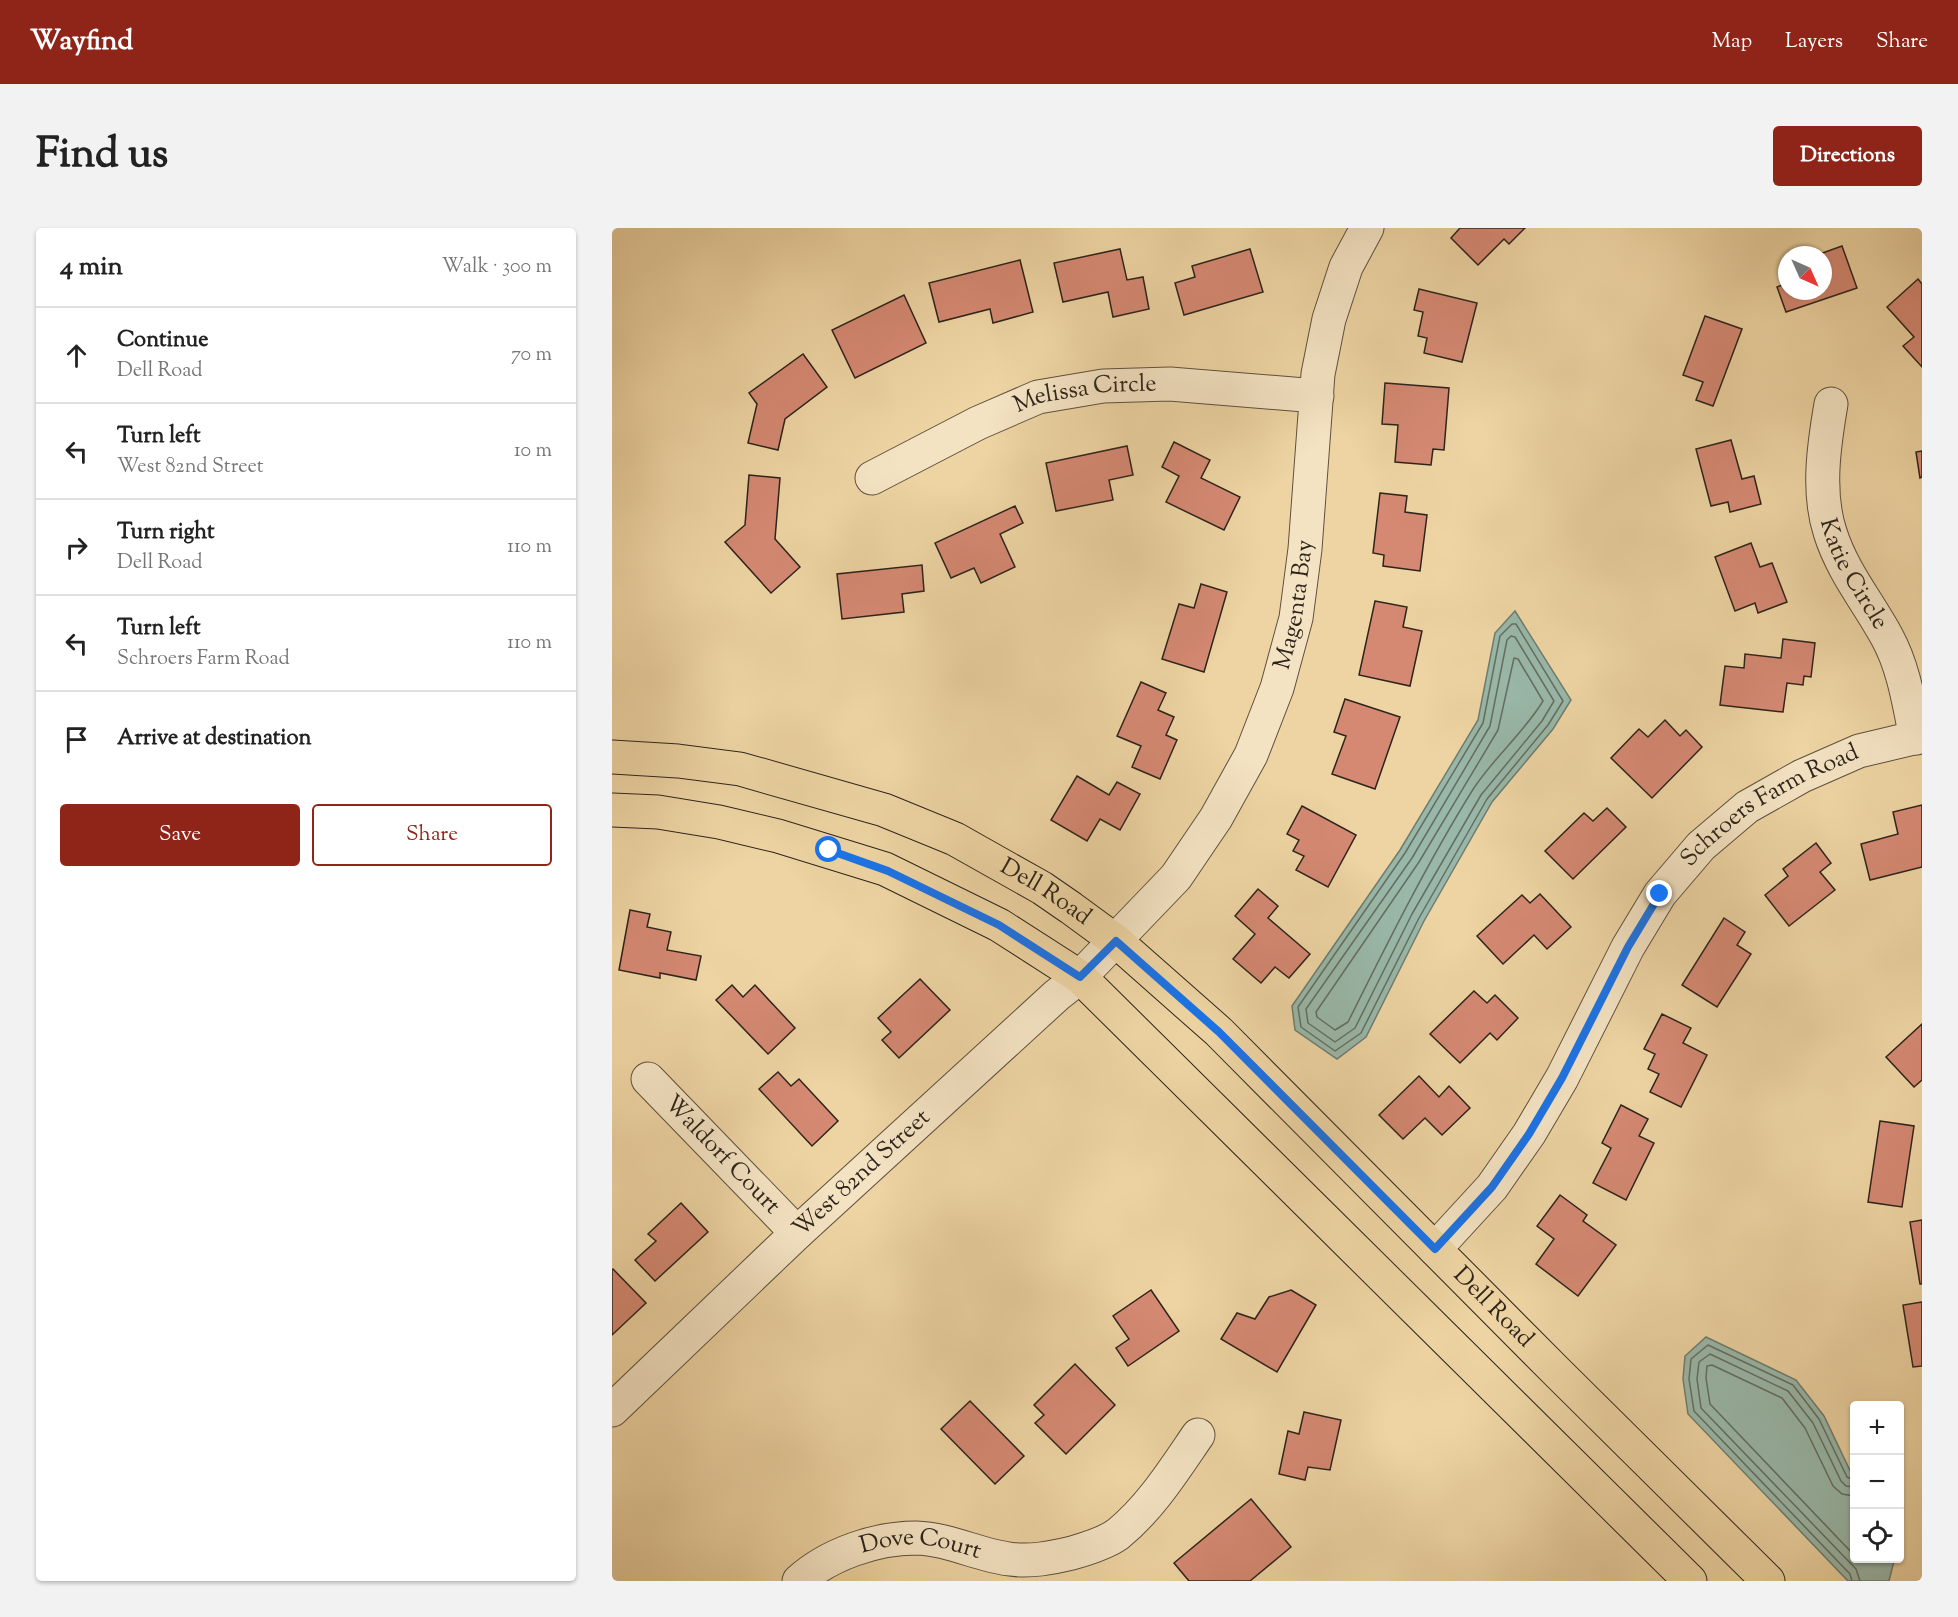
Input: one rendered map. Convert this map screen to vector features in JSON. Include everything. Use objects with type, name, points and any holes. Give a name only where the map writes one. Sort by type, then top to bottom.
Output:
[{"type":"main road","name":"Dell Road","points":[[612,757],[678,761],[740,769],[884,810],[955,839],[1011,870],[1071,908],[1116,941],[1219,1032],[1768,1581]]},
{"type":"main road","name":"Dell Road","points":[[612,810],[658,812],[719,822],[778,836],[885,869],[999,925],[1080,977],[1690,1581]]},
{"type":"street","name":"Magenta Bay","points":[[1116,941],[1176,877],[1216,818],[1251,755],[1277,688],[1297,607],[1305,549],[1318,374],[1329,319],[1346,267],[1367,228]]},
{"type":"street","name":"Melissa Circle","points":[[872,478],[978,423],[1038,397],[1102,386],[1170,384],[1317,396]]},
{"type":"street","name":"Katie Circle","points":[[1831,404],[1824,446],[1823,488],[1830,531],[1846,570],[1888,639],[1903,673],[1919,737]]},
{"type":"street","name":"Schroers Farm Road","points":[[1435,1249],[1492,1187],[1529,1134],[1562,1078],[1628,947],[1660,894],[1701,846],[1747,807],[1802,776],[1859,751],[1919,737]]},
{"type":"street","name":"West 82nd Street","points":[[612,1410],[797,1233],[1057,995],[1080,977],[1116,941]]},
{"type":"street","name":"Waldorf Court","points":[[648,1079],[797,1233]]},
{"type":"street","name":"Dove Court","points":[[799,1581],[821,1565],[850,1551],[883,1542],[916,1538],[946,1542],[1009,1559],[1046,1559],[1083,1550],[1117,1535],[1155,1497],[1198,1435]]},
{"type":"water","points":[[1515,611],[1571,700],[1553,729],[1492,802],[1424,921],[1366,1037],[1337,1059],[1295,1030],[1292,1006],[1400,850],[1478,720],[1495,633]]},
{"type":"water","points":[[1706,1337],[1796,1380],[1824,1416],[1850,1471],[1850,1563],[1894,1563],[1889,1581],[1848,1581],[1688,1414],[1683,1379],[1685,1356]]},
{"type":"building","points":[[1460,228],[1525,228],[1509,244],[1504,239],[1478,265],[1451,238]]},
{"type":"building","points":[[1842,246],[1857,288],[1832,296],[1832,250]]},
{"type":"building","points":[[1120,249],[1127,280],[1143,277],[1149,309],[1113,317],[1108,292],[1063,302],[1054,263]]},
{"type":"building","points":[[1250,249],[1263,292],[1184,315],[1175,283],[1195,277],[1192,266]]},
{"type":"building","points":[[1020,260],[1033,312],[993,323],[990,309],[939,322],[929,283]]},
{"type":"building","points":[[1918,279],[1922,284],[1922,367],[1903,346],[1914,337],[1887,307]]},
{"type":"building","points":[[1419,289],[1477,303],[1462,362],[1424,353],[1427,338],[1418,336],[1423,312],[1414,310]]},
{"type":"building","points":[[904,295],[926,343],[855,378],[832,330]]},
{"type":"building","points":[[1782,300],[1822,300],[1786,312]]},
{"type":"building","points":[[1705,316],[1742,329],[1713,406],[1696,400],[1703,382],[1683,375]]},
{"type":"building","points":[[803,354],[827,387],[785,419],[778,450],[748,443],[757,404],[749,393]]},
{"type":"building","points":[[1385,383],[1449,388],[1444,450],[1433,449],[1431,465],[1395,462],[1398,425],[1382,424]]},
{"type":"building","points":[[1731,440],[1742,479],[1754,476],[1761,504],[1730,512],[1728,502],[1711,506],[1696,449]]},
{"type":"building","points":[[1174,442],[1210,460],[1201,478],[1240,497],[1224,530],[1166,502],[1179,476],[1162,467]]},
{"type":"building","points":[[1127,446],[1133,475],[1109,480],[1113,500],[1056,511],[1046,463]]},
{"type":"building","points":[[1922,451],[1922,477],[1920,478],[1916,452]]},
{"type":"building","points":[[749,475],[780,478],[775,539],[800,567],[771,593],[725,542],[745,525]]},
{"type":"building","points":[[1380,493],[1407,496],[1405,512],[1427,515],[1420,571],[1383,566],[1384,555],[1373,553]]},
{"type":"building","points":[[1015,506],[1023,523],[1000,534],[1015,567],[981,583],[974,568],[951,578],[935,543]]},
{"type":"building","points":[[1751,543],[1760,567],[1772,563],[1787,602],[1758,613],[1755,603],[1735,611],[1715,557]]},
{"type":"building","points":[[922,565],[924,591],[902,594],[904,612],[842,619],[837,574]]},
{"type":"building","points":[[1201,584],[1227,592],[1204,672],[1162,659],[1179,604],[1194,608]]},
{"type":"building","points":[[1375,601],[1407,607],[1403,627],[1422,631],[1410,686],[1359,675]]},
{"type":"building","points":[[1783,639],[1815,643],[1811,677],[1804,676],[1803,685],[1787,683],[1783,712],[1720,705],[1725,666],[1744,668],[1745,654],[1781,658]]},
{"type":"building","points":[[1141,682],[1166,693],[1158,710],[1174,717],[1166,735],[1177,740],[1160,779],[1132,767],[1141,746],[1117,736]]},
{"type":"building","points":[[1345,699],[1400,717],[1375,789],[1332,774],[1346,736],[1334,732]]},
{"type":"building","points":[[1665,720],[1680,736],[1686,730],[1702,747],[1652,798],[1611,758],[1639,729],[1648,737]]},
{"type":"building","points":[[1077,776],[1109,795],[1117,782],[1140,794],[1120,830],[1100,819],[1087,841],[1051,820]]},
{"type":"building","points":[[1922,805],[1922,867],[1870,880],[1861,844],[1898,834],[1893,812]]},
{"type":"building","points":[[1302,806],[1356,835],[1328,887],[1296,870],[1304,856],[1293,851],[1299,840],[1287,834]]},
{"type":"building","points":[[1607,808],[1626,827],[1573,879],[1545,851],[1584,813],[1593,821]]},
{"type":"building","points":[[1816,843],[1831,863],[1820,872],[1835,890],[1789,926],[1765,895],[1788,876],[1783,869]]},
{"type":"building","points":[[1258,889],[1278,906],[1268,918],[1310,954],[1289,978],[1275,967],[1261,983],[1233,959],[1255,934],[1235,916]]},
{"type":"building","points":[[1540,894],[1571,927],[1547,949],[1534,935],[1503,964],[1477,936],[1522,895],[1530,903]]},
{"type":"building","points":[[630,910],[650,914],[647,927],[671,932],[667,950],[701,956],[696,980],[660,973],[660,978],[619,970]]},
{"type":"building","points":[[1724,918],[1745,932],[1737,945],[1751,954],[1717,1007],[1682,985]]},
{"type":"building","points":[[920,979],[950,1010],[899,1058],[882,1040],[891,1032],[878,1018]]},
{"type":"building","points":[[732,985],[743,997],[755,985],[795,1028],[768,1054],[716,1000]]},
{"type":"building","points":[[1474,991],[1487,1003],[1495,995],[1518,1018],[1497,1040],[1490,1033],[1460,1063],[1430,1034]]},
{"type":"building","points":[[1662,1014],[1691,1028],[1683,1043],[1707,1055],[1681,1107],[1650,1092],[1659,1074],[1648,1069],[1655,1054],[1644,1049]]},
{"type":"building","points":[[1922,1024],[1922,1080],[1914,1087],[1886,1057]]},
{"type":"building","points":[[778,1072],[791,1086],[799,1079],[838,1121],[812,1146],[759,1089]]},
{"type":"building","points":[[1419,1076],[1439,1097],[1449,1086],[1470,1108],[1442,1135],[1425,1118],[1403,1139],[1379,1115]]},
{"type":"building","points":[[1621,1105],[1648,1119],[1639,1136],[1654,1143],[1626,1200],[1593,1183],[1611,1148],[1602,1143]]},
{"type":"building","points":[[1880,1121],[1914,1126],[1902,1207],[1868,1202]]},
{"type":"building","points":[[1560,1195],[1587,1215],[1583,1221],[1616,1245],[1578,1296],[1536,1264],[1554,1239],[1537,1226]]},
{"type":"building","points":[[681,1203],[708,1232],[655,1281],[635,1260],[656,1241],[648,1234]]},
{"type":"building","points":[[1922,1220],[1922,1284],[1920,1284],[1910,1222]]},
{"type":"building","points":[[612,1270],[646,1303],[612,1335]]},
{"type":"building","points":[[1151,1290],[1179,1331],[1128,1366],[1116,1348],[1129,1339],[1113,1316]]},
{"type":"building","points":[[1291,1290],[1316,1305],[1277,1372],[1221,1339],[1237,1313],[1255,1319],[1269,1297]]},
{"type":"building","points":[[1922,1302],[1922,1366],[1913,1367],[1903,1305]]},
{"type":"building","points":[[1075,1364],[1115,1405],[1066,1454],[1035,1423],[1044,1415],[1034,1405]]},
{"type":"building","points":[[970,1401],[1024,1456],[995,1484],[941,1429]]},
{"type":"building","points":[[1304,1412],[1341,1420],[1330,1470],[1308,1467],[1305,1480],[1279,1474],[1288,1431],[1299,1434]]},
{"type":"building","points":[[1251,1499],[1291,1547],[1250,1581],[1189,1581],[1174,1563]]},
{"type":"route","points":[[829,850],[888,871],[999,925],[1080,977],[1116,941],[1219,1032],[1435,1249],[1492,1187],[1529,1134],[1562,1078],[1628,947],[1660,894]]}]
